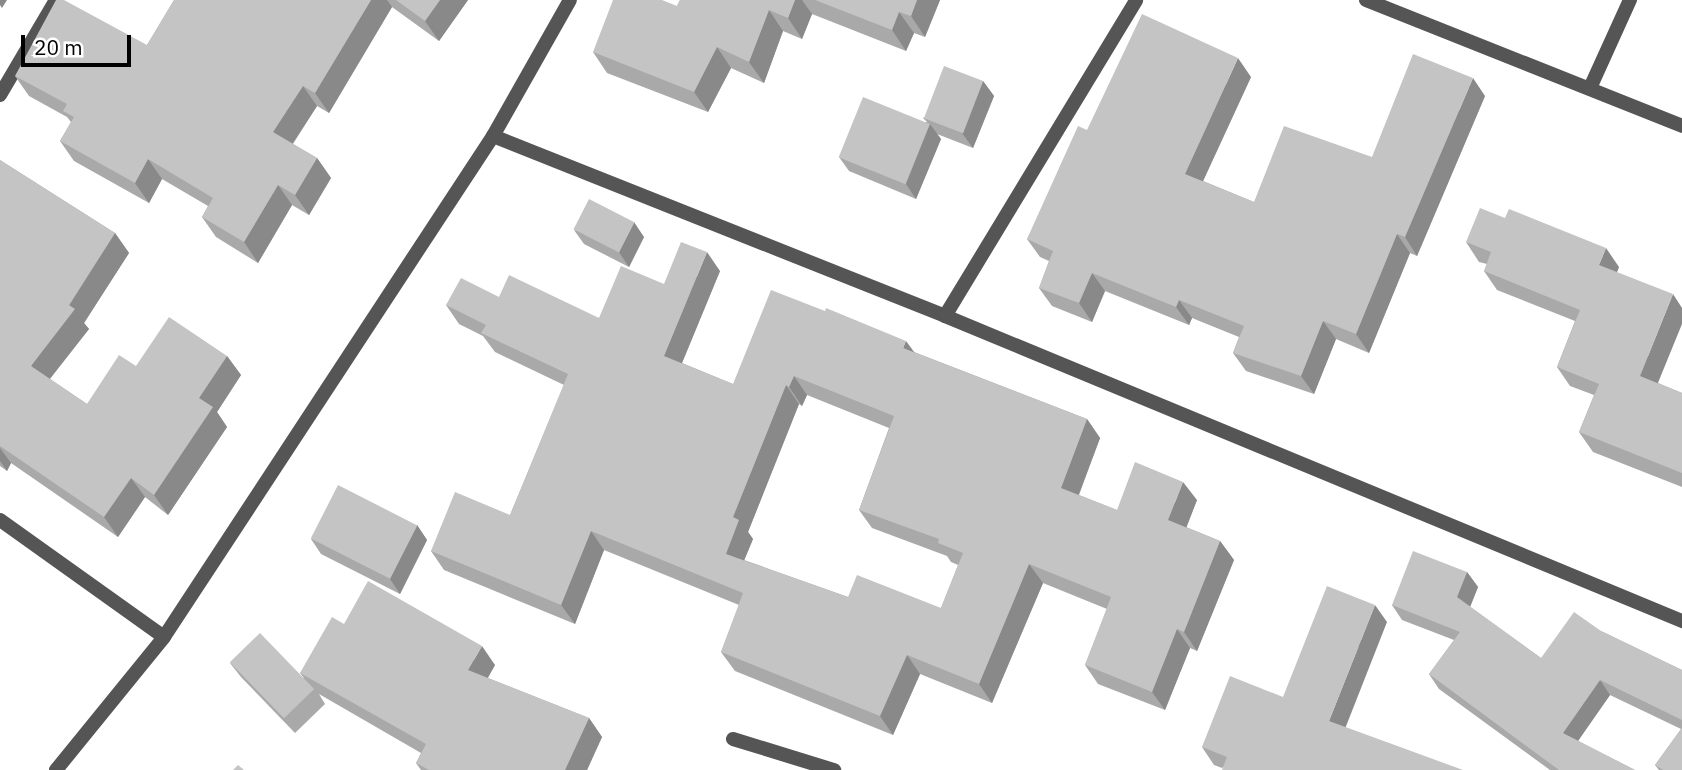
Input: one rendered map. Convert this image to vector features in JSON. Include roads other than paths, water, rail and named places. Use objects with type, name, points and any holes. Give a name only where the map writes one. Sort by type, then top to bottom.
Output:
[{"type":"street","points":[[0,95],[56,0]]},
{"type":"street","points":[[56,770],[164,637],[493,136],[570,0]]},
{"type":"street","points":[[945,316],[1136,0]]},
{"type":"street","points":[[1366,0],[1682,126]]},
{"type":"street","points":[[1590,88],[1630,0]]},
{"type":"street","points":[[493,136],[945,316],[1682,621]]},
{"type":"street","points":[[0,520],[164,637]]},
{"type":"street","points":[[733,739],[834,770]]}]
